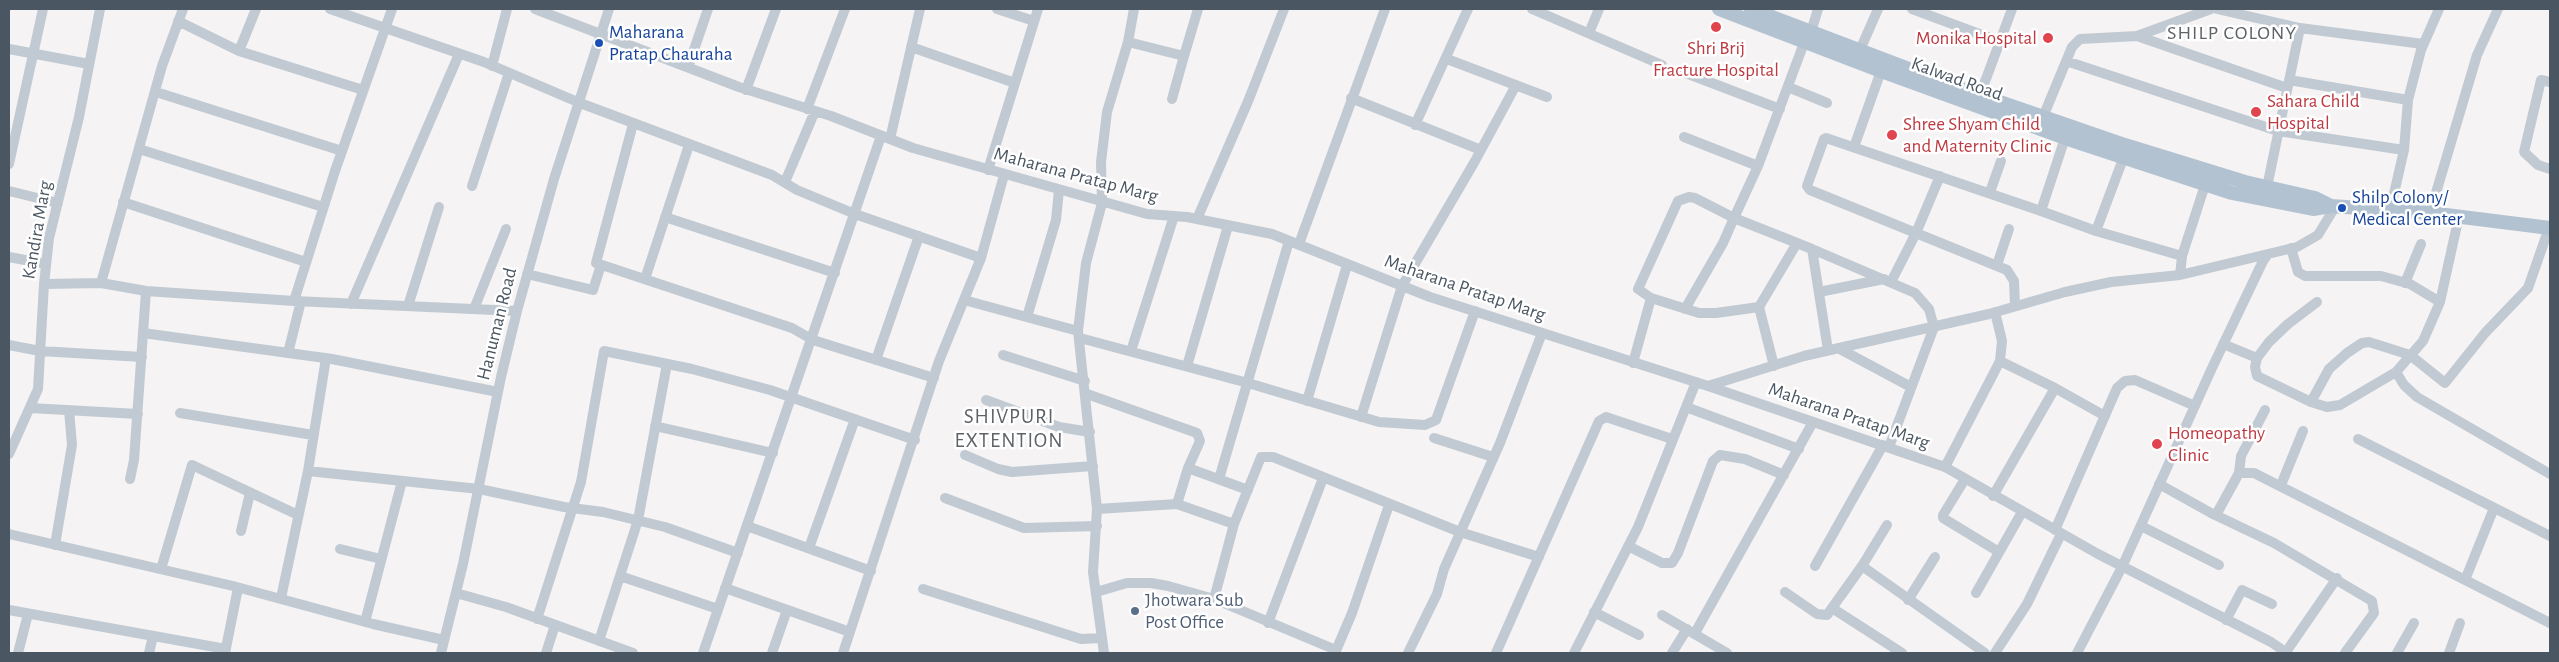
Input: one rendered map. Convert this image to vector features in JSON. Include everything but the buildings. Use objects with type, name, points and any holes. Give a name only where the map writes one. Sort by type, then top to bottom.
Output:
[{"type":"main road","name":"Kalwad Road","points":[[1719,9],[1808,37],[1860,50],[2124,145],[2267,187],[2315,198],[2333,207]]},
{"type":"main road","name":"Kalwad Road","points":[[1751,9],[1881,71],[2123,159],[2232,193],[2313,210],[2333,207],[2430,213],[2550,228]]},
{"type":"street","points":[[9,164],[43,9]]},
{"type":"street","name":"Kandira Marg","points":[[9,454],[38,389],[44,284],[49,238],[100,9]]},
{"type":"street","points":[[101,283],[123,202],[178,20],[183,9]]},
{"type":"street","points":[[240,51],[256,9]]},
{"type":"street","points":[[330,9],[385,30],[492,66],[632,124],[772,175],[797,190],[855,214],[981,258]]},
{"type":"street","points":[[288,353],[306,262],[342,151],[392,9]]},
{"type":"street","points":[[492,66],[507,9]]},
{"type":"street","name":"Maharana Pratap Marg","points":[[535,9],[602,33],[746,90],[811,110],[913,148],[1102,203],[1147,214],[1197,219],[1272,234],[1347,266],[1402,286],[1632,363],[1696,382],[1945,467],[2058,532],[2271,642],[2286,653]]},
{"type":"street","name":"Hanuman Road","points":[[441,653],[479,490],[498,392],[527,274],[554,179],[609,9]]},
{"type":"street","points":[[688,67],[708,9]]},
{"type":"street","points":[[746,90],[776,9]]},
{"type":"street","points":[[785,182],[845,9]]},
{"type":"street","points":[[703,653],[813,340],[855,214],[886,138],[920,9]]},
{"type":"street","points":[[997,9],[1034,21]]},
{"type":"street","points":[[988,170],[1038,9]]},
{"type":"street","points":[[1104,653],[1093,572],[1097,509],[1079,334],[1086,263],[1102,203],[1101,162],[1107,112],[1128,42],[1134,9]]},
{"type":"street","points":[[1172,98],[1198,9]]},
{"type":"street","points":[[1197,219],[1249,99],[1284,9]]},
{"type":"street","points":[[1219,479],[1294,242],[1385,9]]},
{"type":"street","points":[[1415,125],[1447,59],[1468,9]]},
{"type":"street","points":[[1532,9],[1662,65]]},
{"type":"street","points":[[1589,33],[1599,9]]},
{"type":"street","points":[[1685,309],[1722,243],[1758,166],[1818,9]]},
{"type":"street","points":[[1860,50],[1878,9]]},
{"type":"street","points":[[1912,9],[2001,42]]},
{"type":"street","points":[[1980,94],[2012,9]]},
{"type":"street","points":[[2043,116],[2072,47],[2080,39],[2137,36],[2210,9]]},
{"type":"street","points":[[2217,9],[2241,12],[2300,28],[2424,44]]},
{"type":"street","points":[[2390,210],[2404,150],[2408,100],[2424,44],[2439,9]]},
{"type":"street","points":[[2430,213],[2477,55],[2498,9]]},
{"type":"street","points":[[178,20],[240,51],[363,90]]},
{"type":"street","points":[[2267,187],[2300,28]]},
{"type":"street","points":[[2137,36],[2288,84],[2408,100]]},
{"type":"street","points":[[1128,42],[1184,56]]},
{"type":"street","points":[[911,47],[1015,83]]},
{"type":"street","points":[[9,49],[89,64]]},
{"type":"street","points":[[351,304],[459,54]]},
{"type":"street","points":[[1447,59],[1547,97]]},
{"type":"street","points":[[2066,61],[2278,130],[2404,150]]},
{"type":"street","points":[[1854,147],[1881,71]]},
{"type":"street","points":[[1683,72],[1780,109]]},
{"type":"street","points":[[472,186],[509,73]]},
{"type":"street","points":[[2550,82],[2540,80],[2524,152],[2538,165],[2550,169]]},
{"type":"street","points":[[1361,417],[1402,286],[1481,150],[1516,85]]},
{"type":"street","points":[[1788,88],[1827,103]]},
{"type":"street","points":[[156,92],[342,151]]},
{"type":"street","points":[[1351,98],[1481,150]]},
{"type":"street","points":[[9,118],[19,121]]},
{"type":"street","points":[[632,124],[596,263],[792,328],[813,340],[934,378]]},
{"type":"street","points":[[1684,137],[1758,166]]},
{"type":"street","points":[[2015,306],[2014,277],[2007,270],[1808,190],[1807,186],[1824,138],[1990,192],[2096,231],[2182,256]]},
{"type":"street","points":[[2041,211],[2065,138]]},
{"type":"street","points":[[645,279],[689,145]]},
{"type":"street","points":[[139,149],[323,207]]},
{"type":"street","points":[[2096,231],[2123,159]]},
{"type":"street","points":[[1990,192],[2002,162]]},
{"type":"street","points":[[843,653],[934,378],[981,258],[1004,175]]},
{"type":"street","points":[[1819,292],[1887,281],[1916,233],[1940,176]]},
{"type":"street","points":[[2180,276],[2182,256],[2205,185]]},
{"type":"street","points":[[1026,317],[1056,220],[1059,190]]},
{"type":"street","points":[[9,191],[58,203]]},
{"type":"street","points":[[1759,306],[1716,313],[1685,309],[1651,298],[1638,289],[1638,284],[1678,202],[1695,198],[1734,218],[1915,293],[1925,302],[1934,327],[1912,387],[1886,446],[1815,566]]},
{"type":"street","points":[[123,202],[306,262]]},
{"type":"street","points":[[408,306],[439,207]]},
{"type":"street","points":[[1708,386],[1833,349],[1934,327],[2065,292],[2111,282],[2180,276],[2292,248],[2318,235],[2333,207]]},
{"type":"street","points":[[1131,351],[1174,216]]},
{"type":"street","points":[[2317,302],[2288,324],[2256,358],[2255,368],[2257,376],[2311,402],[2327,407],[2340,405],[2396,372],[2423,341],[2440,302],[2459,216]]},
{"type":"street","points":[[665,217],[835,273]]},
{"type":"street","points":[[1187,366],[1228,226]]},
{"type":"street","points":[[2311,402],[2329,370],[2362,343],[2380,343],[2410,355],[2445,383],[2485,333],[2528,288],[2550,228]]},
{"type":"street","points":[[474,309],[506,229]]},
{"type":"street","points":[[1997,265],[2009,229]]},
{"type":"street","points":[[876,360],[919,236]]},
{"type":"street","points":[[1774,366],[1759,306],[1797,243]]},
{"type":"street","points":[[2405,283],[2421,244]]},
{"type":"street","points":[[2292,248],[2298,272],[2305,276],[2381,276],[2405,283],[2440,302]]},
{"type":"street","points":[[1812,249],[1819,292],[1833,349]]},
{"type":"street","points":[[2081,652],[2141,526],[2223,344],[2268,254]]},
{"type":"street","points":[[9,257],[46,264]]},
{"type":"street","points":[[527,274],[593,290],[601,265]]},
{"type":"street","points":[[1307,401],[1347,266]]},
{"type":"street","points":[[44,284],[101,283],[146,291],[351,304],[518,311]]},
{"type":"street","points":[[130,479],[138,414],[146,291]]},
{"type":"street","points":[[1632,363],[1651,298]]},
{"type":"street","points":[[964,300],[1026,317],[1131,351],[1248,383],[1361,417],[1380,422],[1425,425],[1436,420],[1475,311]]},
{"type":"street","points":[[1945,467],[2000,361],[2002,341],[1995,312]]},
{"type":"street","points":[[143,333],[326,358],[498,392]]},
{"type":"street","points":[[1408,653],[1437,594],[1444,569],[1493,457],[1542,333]]},
{"type":"street","points":[[2223,344],[2256,358]]},
{"type":"street","points":[[9,345],[40,351],[142,357]]},
{"type":"street","points":[[1833,349],[1912,387]]},
{"type":"street","points":[[537,619],[581,482],[604,351],[692,369],[792,398],[915,440]]},
{"type":"street","points":[[1003,355],[1085,381]]},
{"type":"street","points":[[281,598],[308,470],[326,358]]},
{"type":"street","points":[[2000,361],[2055,388],[2105,416]]},
{"type":"street","points":[[599,641],[638,520],[667,364]]},
{"type":"street","points":[[2396,372],[2404,385],[2417,397],[2550,474]]},
{"type":"street","points":[[1995,653],[2027,604],[2118,388],[2125,381],[2135,380],[2195,406]]},
{"type":"street","points":[[1574,653],[1628,546],[1696,382]]},
{"type":"street","points":[[1993,496],[2055,388]]},
{"type":"street","points":[[1086,394],[1195,430],[1200,441],[1188,468],[1177,504]]},
{"type":"street","points":[[986,400],[1059,427],[1090,432]]},
{"type":"street","points":[[1686,407],[1799,449]]},
{"type":"street","points":[[30,408],[138,414]]},
{"type":"street","points":[[56,545],[72,445],[69,410]]},
{"type":"street","points":[[2216,515],[2239,473],[2241,456],[2265,410]]},
{"type":"street","points":[[180,413],[313,435]]},
{"type":"street","points":[[1496,653],[1599,421],[1606,417],[1672,439]]},
{"type":"street","points":[[810,548],[855,420]]},
{"type":"street","points":[[1672,653],[1691,631],[1784,475],[1813,422]]},
{"type":"street","points":[[655,426],[773,453]]},
{"type":"street","points":[[2280,485],[2303,431]]},
{"type":"street","points":[[1434,438],[1493,457]]},
{"type":"street","points":[[2358,439],[2494,508],[2549,532]]},
{"type":"street","points":[[965,455],[998,470],[1012,472],[1093,466]]},
{"type":"street","points":[[1628,546],[1662,563],[1672,563],[1678,553],[1713,461],[1720,456],[1745,459],[1784,475]]},
{"type":"street","points":[[1214,599],[1234,524],[1261,457],[1273,457],[1460,532],[1539,557]]},
{"type":"street","points":[[161,569],[192,466],[298,515]]},
{"type":"street","points":[[1188,468],[1248,490]]},
{"type":"street","points":[[308,470],[479,490],[638,520],[665,527],[738,553]]},
{"type":"street","points":[[2239,473],[2254,473],[2280,485],[2550,623]]},
{"type":"street","points":[[1268,622],[1324,478]]},
{"type":"street","points":[[1965,480],[1943,515],[1943,518],[1999,552]]},
{"type":"street","points":[[365,622],[402,481]]},
{"type":"street","points":[[2159,484],[2216,515],[2274,543],[2363,593],[2372,601],[2374,613],[2345,653]]},
{"type":"street","points":[[241,531],[250,493]]},
{"type":"street","points":[[945,498],[1024,528],[1097,526]]},
{"type":"street","points":[[1097,509],[1177,504],[1234,524]]},
{"type":"street","points":[[1096,592],[1127,583],[1151,583],[1214,599],[1336,651],[1352,613],[1389,504]]},
{"type":"street","points":[[2465,580],[2494,508]]},
{"type":"street","points":[[1976,593],[2022,512]]},
{"type":"street","points":[[1785,592],[1816,614],[1827,614],[1862,566],[1887,525]]},
{"type":"street","points":[[747,526],[871,571]]},
{"type":"street","points":[[2141,526],[2219,564]]},
{"type":"street","points":[[9,534],[281,598],[365,622],[444,640]]},
{"type":"street","points":[[340,549],[381,559]]},
{"type":"street","points":[[1908,600],[1936,557]]},
{"type":"street","points":[[1862,566],[1985,653]]},
{"type":"street","points":[[620,576],[718,609]]},
{"type":"street","points":[[2286,653],[2337,578]]},
{"type":"street","points":[[9,610],[226,651],[238,588]]},
{"type":"street","points":[[725,588],[850,632]]},
{"type":"street","points":[[923,588],[1081,639],[1102,638]]},
{"type":"street","points":[[2226,620],[2242,590],[2272,604]]},
{"type":"street","points":[[456,593],[633,653]]},
{"type":"street","points":[[1832,608],[1899,652]]},
{"type":"street","points":[[772,653],[787,610]]},
{"type":"street","points":[[1594,612],[1639,635]]},
{"type":"street","points":[[18,653],[28,614]]},
{"type":"street","points":[[1662,615],[1726,653]]},
{"type":"street","points":[[2397,653],[2414,623]]},
{"type":"street","points":[[2449,653],[2460,623]]},
{"type":"street","points":[[546,653],[555,625]]},
{"type":"street","points":[[149,653],[153,636]]},
{"type":"place","name":"Shri Brij Fracture Hospital","points":[[1716,27]]},
{"type":"place","name":"Monika Hospital","points":[[2048,38]]},
{"type":"place","name":"Maharana Pratap Chauraha","points":[[599,43]]},
{"type":"place","name":"Sahara Child Hospital","points":[[2256,112]]},
{"type":"place","name":"Shree Shyam Child and Maternity Clinic","points":[[1892,135]]},
{"type":"place","name":"Shilp Colony/ Medical Center","points":[[2342,208]]},
{"type":"place","name":"Homeopathy Clinic","points":[[2157,444]]},
{"type":"place","name":"Jhotwara Sub Post Office","points":[[1135,611]]},
{"type":"district","name":"SHILP COLONY","points":[[2232,33]]},
{"type":"district","name":"SHIVPURI EXTENTION","points":[[1009,429]]}]
